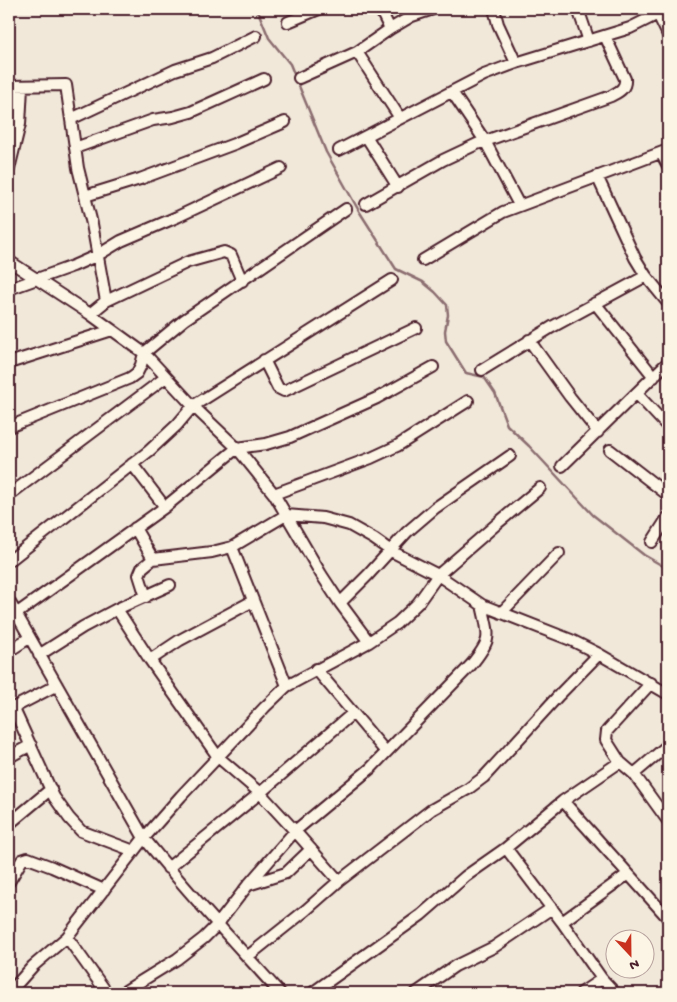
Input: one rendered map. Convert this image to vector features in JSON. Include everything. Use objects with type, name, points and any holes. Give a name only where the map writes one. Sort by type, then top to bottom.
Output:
[{"type":"street","points":[[288,22],[319,9]]},
{"type":"street","points":[[380,9],[390,29]]},
{"type":"street","points":[[300,78],[357,52],[412,16],[433,9]]},
{"type":"street","points":[[494,9],[498,24],[516,63]]},
{"type":"street","points":[[578,9],[589,41]]},
{"type":"street","points":[[339,150],[484,75],[516,63],[630,28],[657,12],[668,10]]},
{"type":"street","points":[[657,12],[668,34]]},
{"type":"street","points":[[71,119],[175,70],[212,58],[256,36]]},
{"type":"street","points":[[366,204],[443,160],[485,141],[611,96],[621,90],[625,84],[625,79],[606,36]]},
{"type":"street","points":[[357,52],[400,118]]},
{"type":"street","points":[[75,148],[153,120],[191,112],[264,79]]},
{"type":"street","points":[[9,86],[66,85],[78,168],[98,255],[106,302]]},
{"type":"street","points":[[9,169],[20,124],[22,87]]},
{"type":"street","points":[[452,92],[485,141],[519,205]]},
{"type":"street","points":[[85,196],[140,179],[234,144],[285,122]]},
{"type":"street","points":[[366,136],[398,186]]},
{"type":"street","points":[[423,260],[503,212],[519,205],[664,151],[668,166]]},
{"type":"street","points":[[9,289],[98,255],[121,241],[177,217],[280,168]]},
{"type":"street","points":[[597,176],[623,234],[646,276],[668,303]]},
{"type":"street","points":[[9,427],[130,378],[141,365],[144,353],[184,320],[346,209]]},
{"type":"street","points":[[90,314],[106,302],[188,262],[224,252],[231,255],[242,281]]},
{"type":"street","points":[[9,261],[90,314],[144,353],[193,406],[237,448],[274,494],[340,602],[369,642]]},
{"type":"street","points":[[482,370],[529,340],[646,276]]},
{"type":"street","points":[[9,561],[166,436],[193,406],[392,280]]},
{"type":"street","points":[[595,303],[654,377]]},
{"type":"street","points":[[264,360],[278,388],[284,391],[416,328]]},
{"type":"street","points":[[9,363],[112,330]]},
{"type":"street","points":[[529,340],[598,432]]},
{"type":"street","points":[[562,466],[668,362]]},
{"type":"street","points":[[16,614],[165,506],[237,448],[266,444],[290,437],[377,398],[433,367]]},
{"type":"street","points":[[9,495],[166,377]]},
{"type":"street","points":[[637,394],[668,426]]},
{"type":"street","points":[[274,494],[372,458],[414,436],[468,401]]},
{"type":"street","points":[[610,450],[668,496]]},
{"type":"street","points":[[340,602],[391,551],[407,532],[435,508],[510,456]]},
{"type":"street","points":[[132,464],[165,506]]},
{"type":"street","points":[[9,993],[33,966],[67,936],[144,838],[264,707],[287,686],[369,642],[397,623],[418,603],[438,575],[540,488]]},
{"type":"street","points":[[146,597],[139,575],[142,568],[153,559],[212,552],[232,547],[286,515],[323,518],[349,525],[391,551],[438,575],[482,605],[544,628],[599,654],[668,694]]},
{"type":"street","points":[[652,542],[668,517]]},
{"type":"street","points":[[135,528],[153,559]]},
{"type":"street","points":[[232,547],[287,686]]},
{"type":"street","points":[[501,613],[559,553]]},
{"type":"street","points":[[39,655],[92,622],[170,585]]},
{"type":"street","points":[[9,600],[144,838],[168,868],[279,993]]},
{"type":"street","points":[[150,660],[180,640],[253,601]]},
{"type":"street","points":[[122,993],[177,960],[217,924],[295,831],[366,772],[471,665],[485,649],[488,640],[482,605]]},
{"type":"street","points":[[117,609],[150,660],[218,756],[260,793],[339,881]]},
{"type":"street","points":[[9,651],[30,638]]},
{"type":"street","points":[[247,957],[339,881],[431,810],[468,789],[484,777],[599,654]]},
{"type":"street","points":[[316,670],[386,752]]},
{"type":"street","points":[[651,683],[606,731],[606,740],[620,762],[634,774],[668,821]]},
{"type":"street","points":[[57,685],[11,708],[31,745],[51,789],[68,818],[81,831],[134,852]]},
{"type":"street","points":[[168,868],[260,793],[353,713]]},
{"type":"street","points":[[9,757],[31,745]]},
{"type":"street","points":[[634,774],[668,745]]},
{"type":"street","points":[[312,993],[422,915],[466,876],[506,848],[563,802],[620,762]]},
{"type":"street","points":[[9,824],[51,789]]},
{"type":"street","points":[[563,802],[668,918]]},
{"type":"street","points":[[506,848],[552,908],[602,979],[615,993]]},
{"type":"street","points":[[248,885],[286,873],[311,849]]},
{"type":"street","points":[[9,882],[22,860],[28,858],[52,866],[104,890]]},
{"type":"street","points":[[562,922],[628,874]]},
{"type":"street","points":[[423,991],[455,966],[494,947],[552,908]]},
{"type":"street","points":[[67,936],[107,993]]},
{"type":"street","points":[[581,993],[602,979]]},
{"type":"waterway","points":[[257,9],[269,38],[290,64],[326,152],[359,211],[396,269],[423,282],[447,305],[446,341],[466,373],[484,377],[495,393],[507,425],[593,515],[644,555],[668,569]]}]
